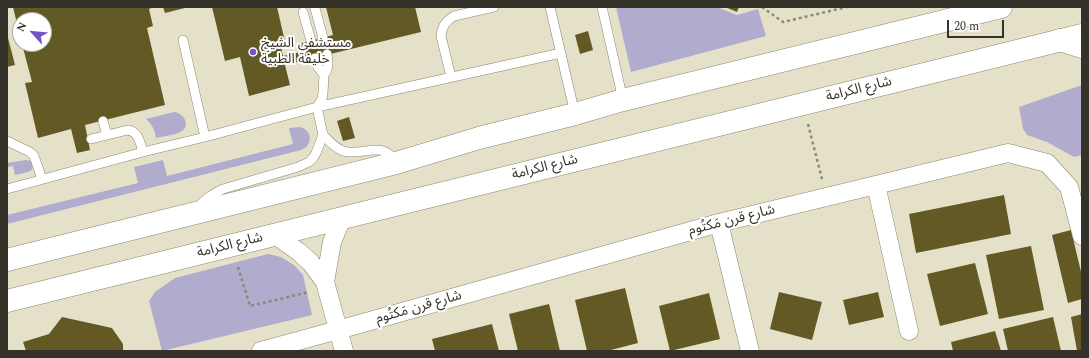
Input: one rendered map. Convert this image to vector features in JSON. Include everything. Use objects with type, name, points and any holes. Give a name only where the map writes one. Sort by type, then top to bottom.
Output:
[{"type":"main road","points":[[7,260],[396,164],[479,138],[575,114],[623,100],[1001,7]]},
{"type":"main road","name":"شارع الكرامة","points":[[7,301],[1082,35]]},
{"type":"main road","points":[[1060,40],[1082,47]]},
{"type":"street","name":"شارع قرن مَكتُوم","points":[[261,351],[719,223],[1008,153],[1047,162],[1069,188],[1082,236]]},
{"type":"street","points":[[876,185],[909,331]]},
{"type":"street","points":[[318,286],[332,242],[342,218]]},
{"type":"street","points":[[719,223],[750,351]]},
{"type":"street","points":[[275,235],[299,252],[311,263],[318,286],[338,330],[344,351]]},
{"type":"lane","points":[[451,77],[441,36],[444,24],[454,16],[494,7]]},
{"type":"lane","points":[[550,7],[575,114]]},
{"type":"lane","points":[[602,7],[623,100]]},
{"type":"lane","points":[[311,41],[299,13],[318,8],[323,38]]},
{"type":"lane","points":[[183,40],[205,137]]},
{"type":"lane","points":[[7,189],[317,107],[561,53]]},
{"type":"lane","points":[[194,214],[199,206],[214,193],[298,167],[309,162],[313,158],[323,135],[317,107],[322,99],[324,75],[329,66],[327,54]]},
{"type":"lane","points":[[315,58],[318,67],[324,75]]},
{"type":"lane","points":[[103,121],[107,135]]},
{"type":"lane","points":[[91,139],[128,130],[137,135],[143,152]]},
{"type":"lane","points":[[323,135],[338,148],[344,151],[350,152],[378,149],[384,151],[393,158],[396,164]]},
{"type":"lane","points":[[7,141],[30,152],[34,156],[42,180]]},
{"type":"path","points":[[762,7],[783,22],[847,7]]},
{"type":"path","points":[[803,104],[827,197]]},
{"type":"path","points":[[238,267],[250,306],[318,286]]},
{"type":"shaded area","points":[[616,7],[717,7],[737,15],[758,9],[766,36],[631,72]]},
{"type":"shaded area","points":[[1082,85],[1082,155],[1074,157],[1047,142],[1027,135],[1023,129],[1019,107]]},
{"type":"shaded area","points":[[174,112],[180,114],[185,119],[185,128],[177,134],[156,138],[153,127],[146,119]]},
{"type":"shaded area","points":[[300,127],[307,131],[310,138],[308,145],[301,150],[7,224],[7,215],[138,183],[134,167],[163,160],[167,176],[293,144],[289,128]]},
{"type":"shaded area","points":[[26,160],[31,161],[33,165],[32,170],[28,172],[15,175],[13,166],[7,167],[7,163]]},
{"type":"shaded area","points":[[268,254],[281,257],[294,265],[303,275],[312,315],[162,351],[149,301],[155,292],[175,278]]},
{"type":"building","points":[[13,7],[154,7],[149,9],[153,26],[147,28],[165,105],[85,125],[90,150],[77,153],[71,129],[38,138],[25,83],[32,82],[24,52],[52,52],[52,12],[14,12]]},
{"type":"building","points":[[163,7],[185,7],[185,8],[165,13]]},
{"type":"building","points":[[212,7],[277,7],[286,46],[281,47],[283,56],[301,52],[299,44],[333,35],[326,7],[415,7],[421,32],[285,65],[290,85],[249,96],[240,57],[225,61]]},
{"type":"building","points":[[725,7],[739,7],[737,12]]},
{"type":"building","points":[[588,31],[593,50],[580,54],[575,35]]},
{"type":"building","points":[[7,34],[15,65],[7,67]]},
{"type":"building","points":[[349,117],[355,138],[343,141],[337,121]]},
{"type":"building","points":[[1004,195],[1011,234],[916,253],[909,214]]},
{"type":"building","points":[[1071,230],[1082,276],[1082,299],[1068,303],[1052,235]]},
{"type":"building","points":[[1031,246],[1044,310],[999,319],[986,255]]},
{"type":"building","points":[[975,263],[988,314],[940,326],[927,274]]},
{"type":"building","points":[[625,288],[638,343],[607,351],[587,351],[575,300]]},
{"type":"building","points":[[779,292],[822,302],[812,340],[770,329]]},
{"type":"building","points":[[878,292],[884,317],[849,325],[843,300]]},
{"type":"building","points":[[709,293],[720,339],[670,351],[659,306]]},
{"type":"building","points":[[549,304],[560,351],[518,351],[509,314]]},
{"type":"building","points":[[1082,314],[1082,351],[1077,351],[1071,317]]},
{"type":"building","points":[[62,317],[112,328],[123,344],[123,351],[26,351],[23,342],[49,334]]},
{"type":"building","points":[[1053,317],[1061,351],[1008,351],[1003,329]]},
{"type":"building","points":[[492,324],[499,351],[435,351],[432,339]]},
{"type":"building","points":[[995,331],[1001,351],[953,351],[951,342]]},
{"type":"place","name":"مستشفي الشيخ خليفة الطبية","points":[[253,52]]}]
